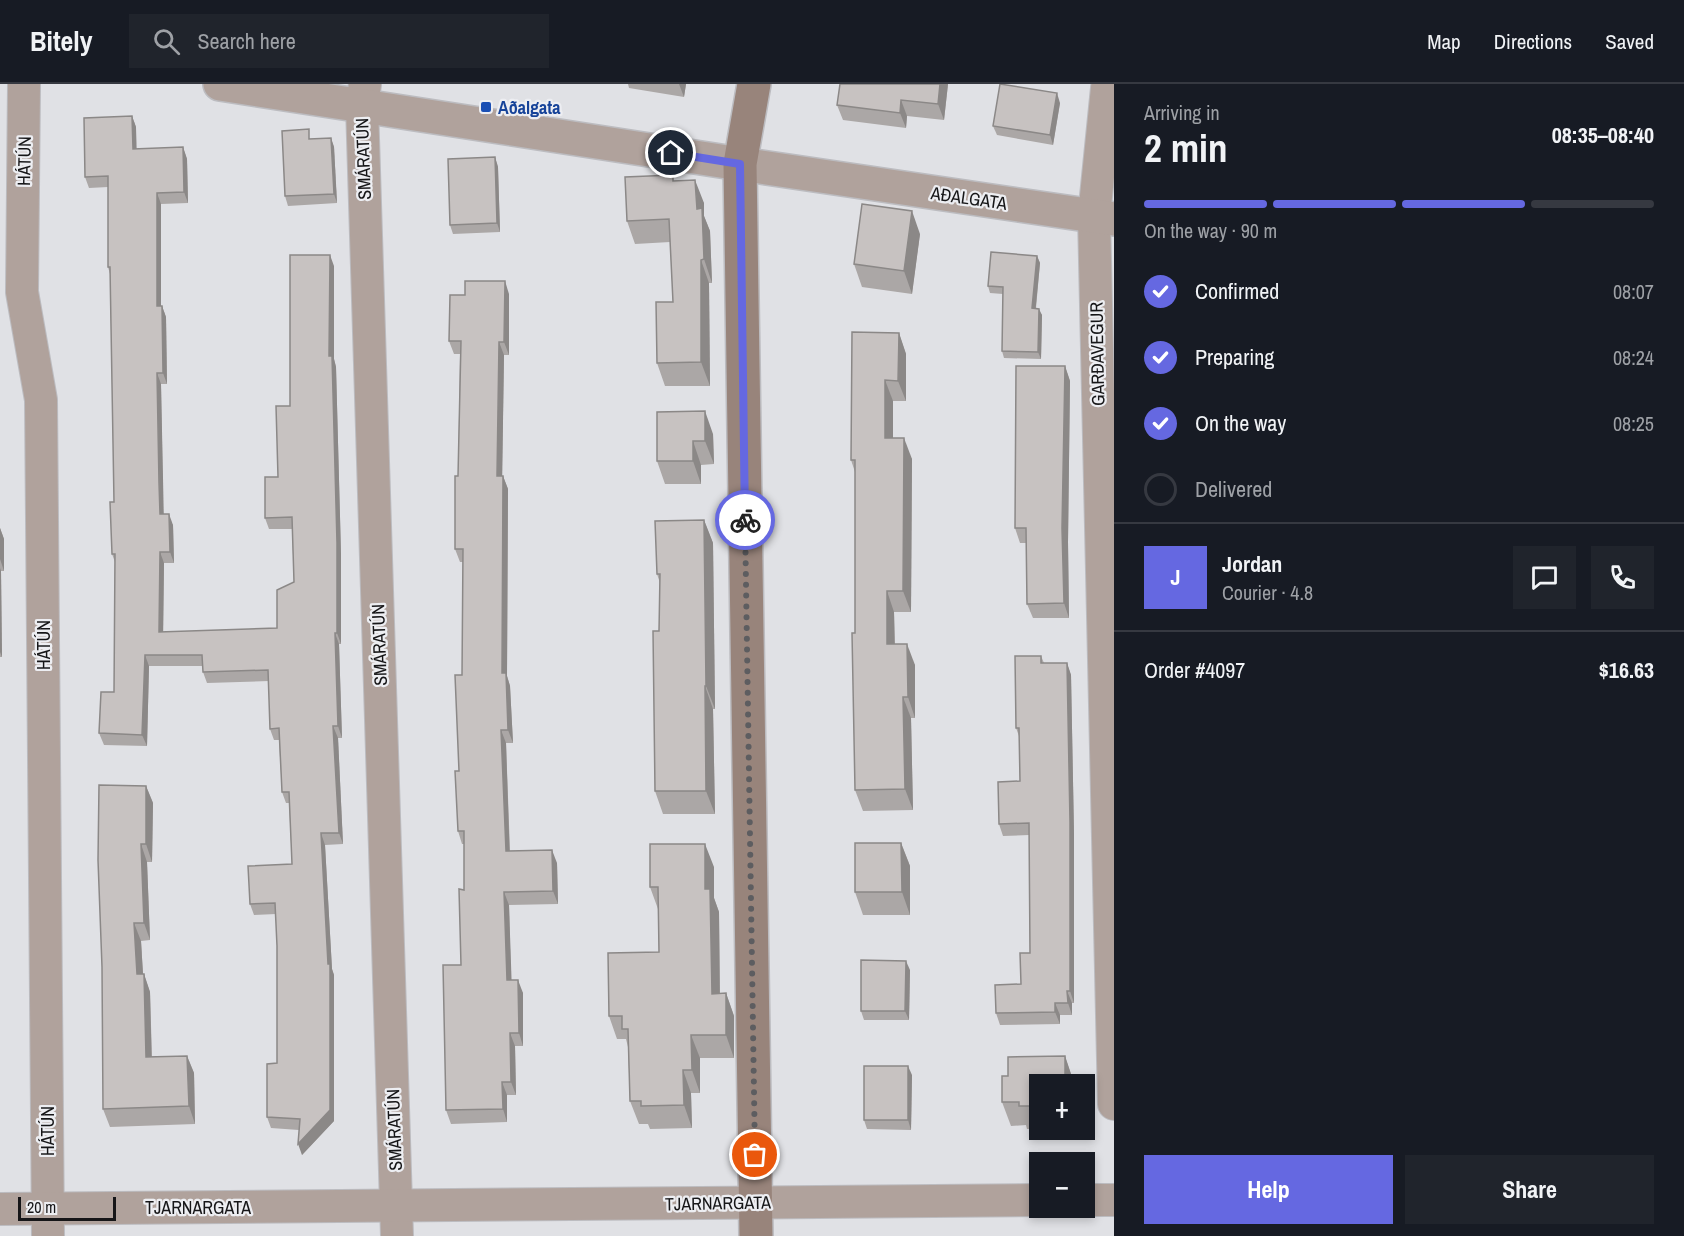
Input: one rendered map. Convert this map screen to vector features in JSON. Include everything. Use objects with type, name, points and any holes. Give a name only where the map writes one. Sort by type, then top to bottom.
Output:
[{"type":"main road","points":[[754,84],[740,164],[756,1236]]},
{"type":"street","name":"HÁTÚN","points":[[24,84],[11,300],[41,400],[48,1222]]},
{"type":"street","name":"AÐALGATA","points":[[220,84],[364,95],[740,164],[1104,218]]},
{"type":"street","name":"GARÐAVEGUR","points":[[1108,89],[1104,218],[1114,1104]]},
{"type":"street","name":"SMÁRATÚN","points":[[364,95],[397,1221]]},
{"type":"street","name":"TJARNARGATA","points":[[0,1209],[48,1222],[397,1221],[755,1202],[1029,1200]]},
{"type":"street","points":[[1095,1200],[1114,1200]]},
{"type":"building","points":[[840,84],[940,84],[938,104],[901,100],[900,113],[837,105]]},
{"type":"building","points":[[1000,84],[1057,93],[1050,135],[993,126]]},
{"type":"building","points":[[132,116],[133,149],[183,147],[184,192],[157,193],[157,306],[162,306],[163,373],[157,373],[160,514],[169,514],[170,552],[160,552],[159,632],[277,628],[277,590],[294,582],[292,517],[265,518],[265,477],[278,477],[276,406],[290,406],[290,255],[330,255],[329,356],[332,356],[337,543],[337,633],[335,633],[338,726],[333,726],[339,833],[321,833],[328,964],[330,964],[330,1110],[298,1144],[300,1119],[267,1117],[267,1064],[277,1063],[275,903],[250,904],[248,866],[292,864],[289,792],[282,792],[279,728],[270,729],[268,670],[203,672],[202,655],[145,655],[142,735],[99,733],[101,692],[114,692],[115,554],[112,554],[110,502],[114,502],[108,176],[85,177],[84,118]]},
{"type":"building","points":[[309,129],[309,139],[331,138],[334,194],[285,196],[282,131]]},
{"type":"building","points":[[495,157],[497,223],[450,225],[448,159]]},
{"type":"building","points":[[673,175],[673,181],[695,180],[697,209],[702,208],[704,259],[701,260],[701,362],[657,363],[656,302],[673,302],[669,219],[627,221],[625,177]]},
{"type":"building","points":[[862,204],[912,211],[904,271],[854,264]]},
{"type":"building","points":[[991,252],[1037,256],[1032,308],[1039,309],[1038,352],[1002,351],[1003,287],[988,286]]},
{"type":"building","points":[[465,281],[505,281],[504,342],[499,342],[497,476],[503,476],[502,673],[506,673],[508,730],[501,730],[506,851],[552,850],[553,891],[504,892],[507,980],[518,980],[519,1033],[510,1033],[511,1082],[502,1082],[503,1109],[446,1110],[443,965],[461,965],[459,889],[464,890],[464,831],[458,831],[455,771],[459,771],[455,675],[462,675],[463,549],[455,549],[455,476],[458,476],[461,341],[449,341],[450,295],[465,295]]},
{"type":"building","points":[[852,332],[899,333],[898,381],[885,380],[885,438],[904,438],[903,591],[887,591],[887,644],[907,644],[908,697],[903,697],[905,789],[855,790],[852,633],[855,633],[855,460],[851,460]]},
{"type":"building","points":[[1016,366],[1065,366],[1062,528],[1064,603],[1027,604],[1026,528],[1015,528]]},
{"type":"building","points":[[705,411],[705,441],[693,441],[693,461],[657,461],[657,412]]},
{"type":"building","points":[[704,520],[706,791],[655,791],[653,631],[659,631],[660,574],[657,574],[655,521]]},
{"type":"building","points":[[1015,656],[1041,656],[1041,663],[1067,663],[1070,991],[1067,991],[1068,1003],[1055,1003],[1055,1012],[996,1013],[995,985],[1021,984],[1020,953],[1030,953],[1029,823],[999,824],[998,782],[1020,781],[1019,728],[1016,728]]},
{"type":"building","points":[[99,785],[146,786],[146,844],[141,844],[144,923],[134,923],[137,974],[144,974],[146,1057],[187,1056],[189,1106],[103,1109],[102,967],[98,860]]},
{"type":"building","points":[[855,843],[901,843],[902,892],[855,892]]},
{"type":"building","points":[[650,844],[705,844],[705,889],[710,889],[712,994],[726,993],[726,1035],[691,1035],[692,1070],[683,1070],[684,1105],[641,1106],[641,1101],[630,1101],[628,1029],[622,1029],[622,1016],[609,1016],[608,953],[659,952],[658,887],[650,887]]},
{"type":"building","points":[[861,960],[906,961],[905,1011],[861,1011]]},
{"type":"building","points":[[1065,1056],[1065,1074],[1029,1074],[1029,1106],[1019,1106],[1019,1102],[1002,1102],[1002,1076],[1008,1076],[1008,1057]]},
{"type":"building","points":[[864,1066],[908,1066],[908,1120],[864,1120]]},
{"type":"way so far","points":[[745,520],[755,1155]]},
{"type":"place","name":"Aðalgata","points":[[486,107]]},
{"type":"route","points":[[671,153],[740,164],[745,520]]}]
